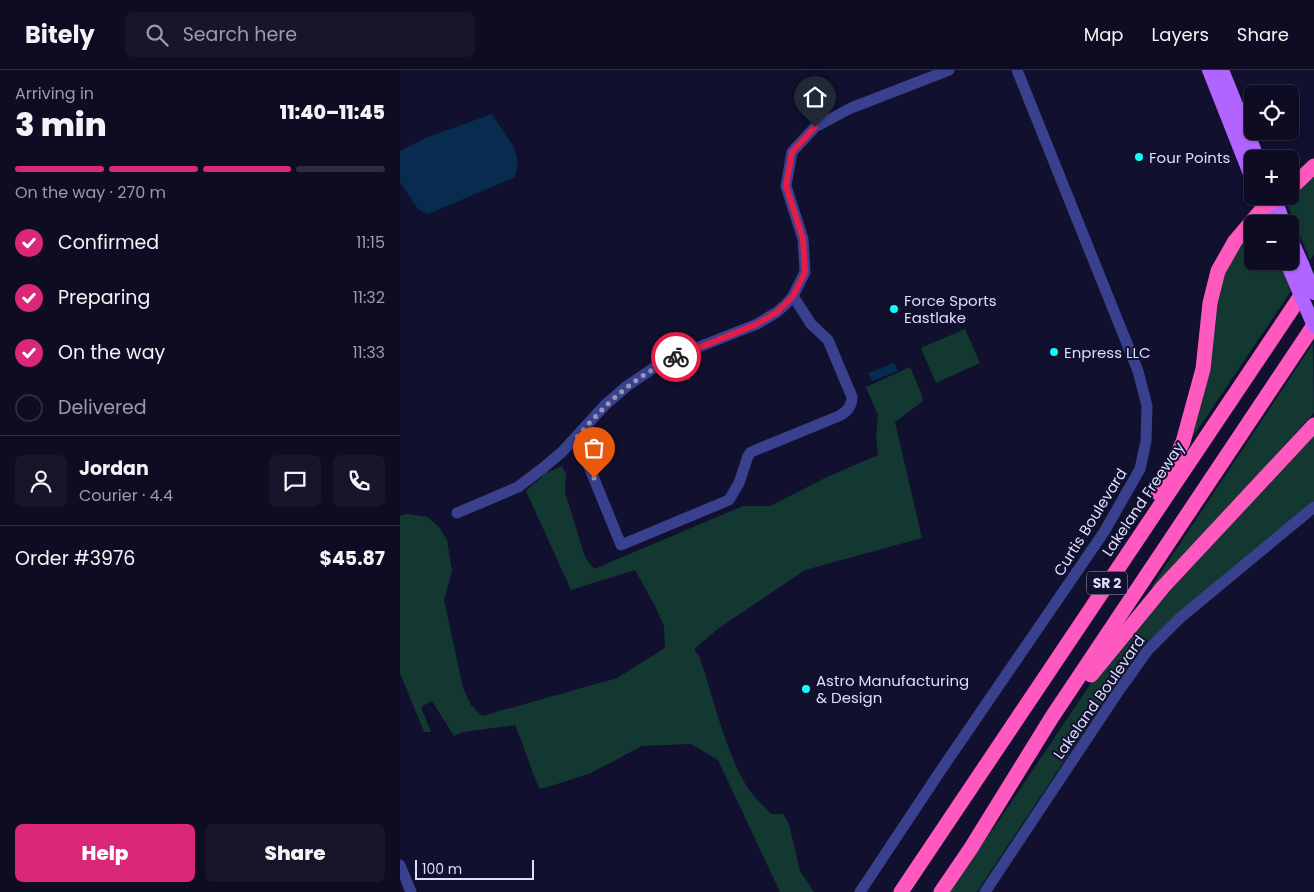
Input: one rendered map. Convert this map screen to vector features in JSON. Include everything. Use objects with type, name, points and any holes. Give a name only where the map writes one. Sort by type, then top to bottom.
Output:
[{"type":"highway","points":[[1299,180],[1314,166]]},
{"type":"highway","points":[[1136,540],[1182,442],[1203,369],[1210,302],[1218,271],[1235,241],[1265,205]]},
{"type":"highway","name":"Lakeland Freeway","points":[[900,892],[1314,275]]},
{"type":"highway","name":"SR 2","points":[[941,892],[971,848],[1052,716],[1314,326]]},
{"type":"highway","points":[[1052,716],[1082,686],[1163,587],[1314,424]]},
{"type":"main road","points":[[1209,70],[1244,159]]},
{"type":"main road","points":[[1222,70],[1254,150]]},
{"type":"main road","points":[[1299,257],[1314,293]]},
{"type":"main road","points":[[1290,270],[1314,326]]},
{"type":"street","points":[[457,513],[518,487],[546,466],[577,437],[605,405],[627,386],[652,369],[681,354],[757,324],[777,312],[793,296],[805,272],[803,239],[786,186],[792,152],[815,127],[822,123],[851,108],[949,70]]},
{"type":"street","name":"Curtis Boulevard","points":[[860,892],[1104,532],[1140,469],[1144,450],[1147,406],[1138,371],[1016,70]]},
{"type":"street","points":[[577,437],[621,545],[728,500],[735,491],[751,452],[839,416],[846,412],[851,403],[852,396],[828,340],[811,324],[793,296]]},
{"type":"street","name":"Lakeland Boulevard","points":[[985,892],[1148,650],[1180,618],[1314,508]]},
{"type":"street","points":[[400,865],[411,892]]},
{"type":"green space","points":[[1314,175],[1314,255],[1310,260],[1299,233],[1299,215],[1292,215],[1288,205],[1299,205],[1299,189]]},
{"type":"green space","points":[[1244,242],[1244,270],[1283,270],[1291,291],[1182,453],[1222,269]]},
{"type":"green space","points":[[965,329],[980,363],[936,383],[921,348]]},
{"type":"green space","points":[[1313,343],[1314,413],[1172,569],[1155,587],[1152,586]]},
{"type":"green space","points":[[910,367],[922,395],[922,402],[895,422],[922,538],[805,570],[719,628],[694,649],[700,658],[720,723],[739,771],[751,793],[771,814],[783,814],[789,824],[800,871],[814,892],[780,892],[718,760],[691,744],[642,746],[591,773],[545,788],[539,788],[515,725],[463,732],[454,736],[432,701],[421,707],[431,732],[424,732],[400,673],[400,516],[407,514],[427,517],[439,527],[447,540],[452,571],[444,600],[463,688],[471,705],[482,716],[617,678],[665,648],[664,626],[655,606],[635,570],[571,590],[526,491],[546,473],[562,466],[566,474],[565,492],[585,557],[594,569],[743,506],[770,506],[827,477],[878,455],[876,436],[878,415],[866,387]]},
{"type":"green space","points":[[1314,433],[1314,501],[1144,645],[1121,676],[977,892],[947,892],[1000,819],[1089,686],[1140,623]]},
{"type":"water","points":[[492,114],[515,149],[518,164],[515,177],[428,214],[418,209],[400,182],[400,151],[425,138]]},
{"type":"water","points":[[894,363],[898,371],[872,381],[868,373]]},
{"type":"way so far","points":[[594,478],[577,437],[605,405],[627,386],[652,369],[676,357]]},
{"type":"place","name":"Four Points","points":[[1139,157]]},
{"type":"place","name":"Force Sports Eastlake","points":[[894,309]]},
{"type":"place","name":"Enpress LLC","points":[[1054,352]]},
{"type":"place","name":"Astro Manufacturing & Design","points":[[806,689]]},
{"type":"route","points":[[676,357],[757,324],[777,312],[793,296],[805,272],[803,239],[786,186],[792,152],[815,127]]}]
